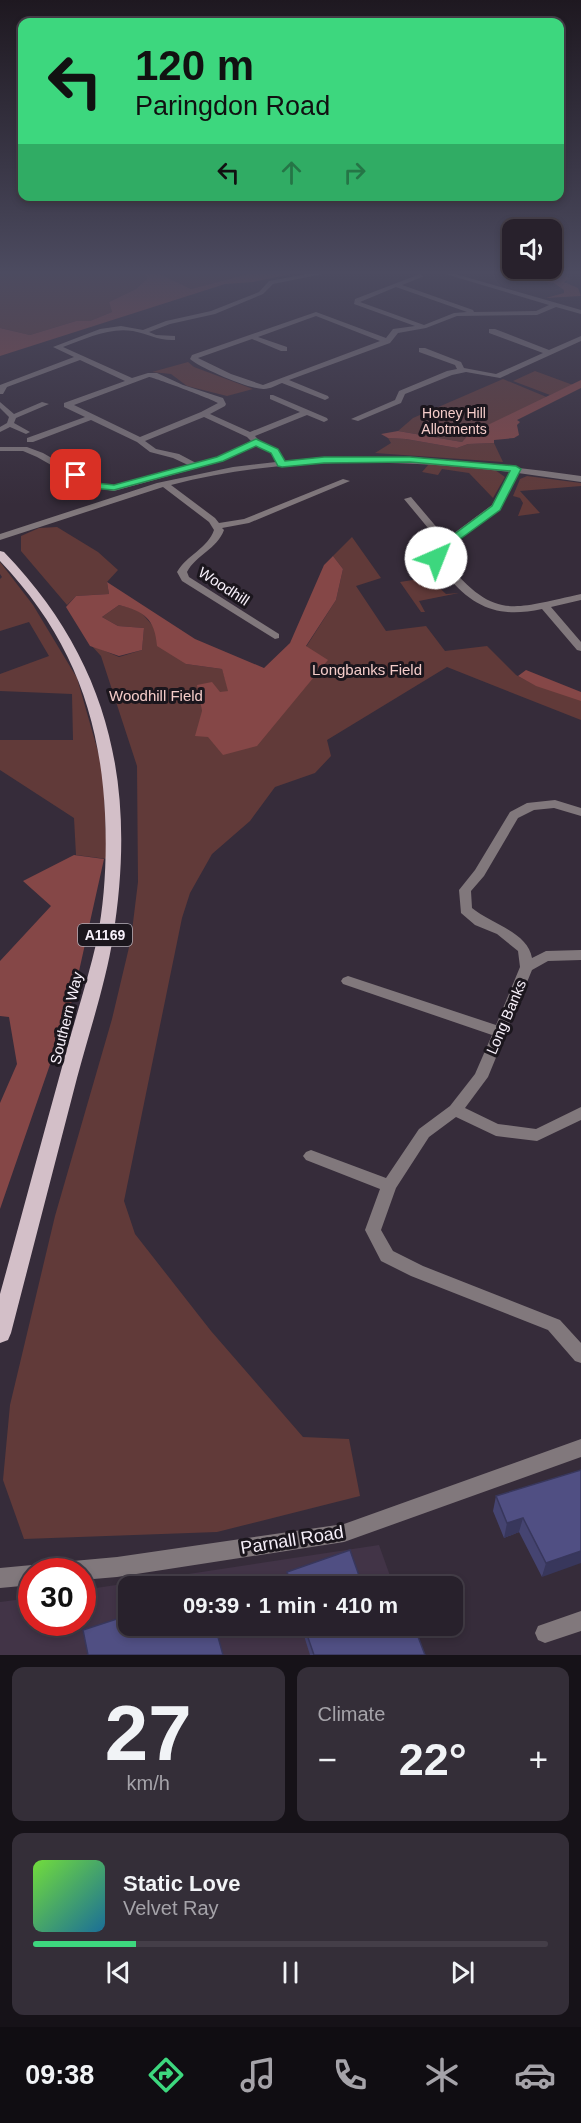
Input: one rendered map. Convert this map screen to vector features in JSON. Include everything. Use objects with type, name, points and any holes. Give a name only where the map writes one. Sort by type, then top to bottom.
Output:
[{"type":"main road","name":"Southern Way","points":[[0,554],[19,574],[58,627],[81,670],[99,717],[110,772],[115,858],[105,939],[0,1333]]},
{"type":"street","points":[[64,350],[132,381]]},
{"type":"street","points":[[214,350],[195,357],[199,364],[226,373],[253,386],[269,387],[363,350]]},
{"type":"street","points":[[423,350],[458,364],[462,371]]},
{"type":"street","points":[[543,350],[548,352]]},
{"type":"street","points":[[355,419],[398,401],[402,393],[450,373],[462,371],[496,376],[552,350]]},
{"type":"street","points":[[0,392],[4,385],[80,357]]},
{"type":"street","points":[[140,440],[204,414],[222,404],[214,398],[180,387],[157,375],[148,375],[67,405],[140,440],[147,448],[161,454],[170,454],[196,466]]},
{"type":"street","points":[[284,381],[328,397],[315,402]]},
{"type":"street","points":[[273,397],[324,420]]},
{"type":"street","points":[[0,404],[11,421],[28,436],[91,417]]},
{"type":"street","points":[[0,430],[11,421],[45,404]]},
{"type":"street","points":[[0,449],[24,449],[40,455],[93,486],[114,488],[220,459],[253,439],[308,412]]},
{"type":"street","points":[[204,414],[275,451],[282,464]]},
{"type":"street","points":[[0,537],[165,484],[204,475],[282,464],[324,460],[410,459],[516,469],[581,479]]},
{"type":"street","points":[[516,469],[496,507],[438,550],[436,558],[475,600],[490,608],[505,611],[521,610],[581,597]]},
{"type":"street","points":[[165,484],[218,526],[246,522],[346,482]]},
{"type":"street","points":[[408,500],[436,532],[455,538]]},
{"type":"street","name":"Woodhill","points":[[218,526],[217,537],[186,564],[183,576],[275,636]]},
{"type":"street","points":[[544,605],[581,648]]},
{"type":"street","name":"Long Banks","points":[[581,812],[555,804],[531,806],[514,814],[480,873],[465,890],[466,910],[480,922],[502,931],[524,949],[527,967],[481,1077],[456,1110],[424,1133],[389,1186],[373,1230],[387,1256],[417,1271],[554,1325],[581,1354]]},
{"type":"street","points":[[527,967],[546,956],[581,955]]},
{"type":"street","points":[[348,981],[500,1032]]},
{"type":"street","points":[[456,1110],[496,1130],[537,1135],[581,1113]]},
{"type":"street","points":[[311,1156],[389,1186]]},
{"type":"street","name":"Parnall Road","points":[[96,1569],[344,1533],[581,1449]]},
{"type":"street","points":[[0,1578],[18,1576]]},
{"type":"street","points":[[545,1633],[581,1621]]},
{"type":"shaded area","points":[[0,350],[18,350],[0,356]]},
{"type":"shaded area","points":[[581,380],[581,388],[517,420],[520,422],[517,425],[519,435],[514,438],[494,440],[494,443],[468,444],[457,448],[388,438],[381,434],[398,431],[462,442],[469,434]]},
{"type":"shaded area","points":[[333,556],[343,569],[336,600],[306,646],[328,660],[257,746],[223,755],[208,737],[195,736],[202,711],[197,685],[212,682],[220,692],[228,691],[222,669],[186,664],[157,646],[154,629],[147,618],[135,610],[119,605],[102,617],[118,626],[144,628],[142,650],[119,656],[90,646],[66,607],[76,596],[109,594],[107,582],[195,639],[264,668],[290,643],[324,565]]},
{"type":"shaded area","points":[[526,670],[581,692],[581,701],[536,686],[518,676]]},
{"type":"shaded area","points":[[74,855],[104,859],[73,998],[0,1209],[0,1103],[17,1064],[9,1017],[0,1016],[0,961],[51,906],[23,881]]},
{"type":"shaded area","points":[[379,1545],[390,1576],[175,1576]]},
{"type":"shaded area","points":[[118,1585],[118,1636],[412,1636],[419,1655],[0,1655],[0,1602],[18,1600],[18,1636],[96,1636],[96,1588]]},
{"type":"green space","points":[[188,362],[194,367],[253,389],[227,396],[187,386],[171,374],[152,372]]},
{"type":"green space","points":[[535,371],[573,385],[550,395],[513,381]]},
{"type":"green space","name":"Honey Hill Allotments","points":[[503,379],[549,398],[469,434],[462,442],[398,431],[413,418]]},
{"type":"green space","points":[[388,438],[457,448],[468,444],[494,443],[503,462],[375,453],[391,443]]},
{"type":"green space","points":[[429,464],[495,470],[505,477],[493,498],[469,473],[442,469],[438,475],[422,472]]},
{"type":"green space","points":[[527,476],[581,483],[581,486],[520,491],[540,513],[518,516],[523,503],[520,498],[513,496],[520,479]]},
{"type":"green space","points":[[57,527],[98,552],[118,570],[107,582],[109,594],[76,596],[67,605],[21,551],[21,536],[39,528]]},
{"type":"green space","points":[[352,537],[381,578],[356,586],[386,631],[426,626],[445,651],[487,646],[516,675],[535,685],[581,700],[581,720],[447,667],[327,740],[331,756],[315,773],[275,787],[250,821],[212,854],[190,893],[182,918],[124,1201],[135,1234],[211,1331],[303,1437],[349,1439],[360,1496],[217,1532],[24,1539],[3,1480],[10,1405],[55,1216],[112,1019],[131,939],[138,882],[137,766],[101,656],[91,645],[119,657],[142,650],[144,628],[118,626],[102,617],[119,605],[139,610],[186,664],[222,669],[229,691],[201,699],[202,711],[306,647],[336,600],[343,569],[333,556]]},
{"type":"green space","points":[[0,562],[33,605],[77,678],[103,769],[107,859],[76,855],[74,818],[0,770],[0,740],[73,740],[72,694],[0,691],[0,674],[49,656],[29,622],[0,631],[0,579],[2,577]]},
{"type":"green space","points":[[425,578],[427,582],[432,581],[446,594],[459,593],[419,601],[425,612],[421,612],[400,582]]},
{"type":"building","points":[[581,1470],[581,1551],[546,1563],[523,1518],[507,1523],[496,1496]]},
{"type":"building","points":[[350,1550],[359,1576],[288,1576],[287,1572]]},
{"type":"building","points":[[118,1619],[118,1636],[218,1636],[223,1655],[88,1655],[84,1636],[96,1636],[96,1626]]},
{"type":"building","points":[[307,1636],[418,1636],[425,1655],[314,1655]]},
{"type":"route","points":[[76,475],[93,486],[114,488],[220,459],[256,442],[275,451],[282,464],[324,460],[410,459],[516,469],[491,513],[441,547],[436,552],[436,558]]},
{"type":"park label","name":"Longbanks Field","points":[[367,669]]},
{"type":"park label","name":"Woodhill Field","points":[[156,695]]}]
